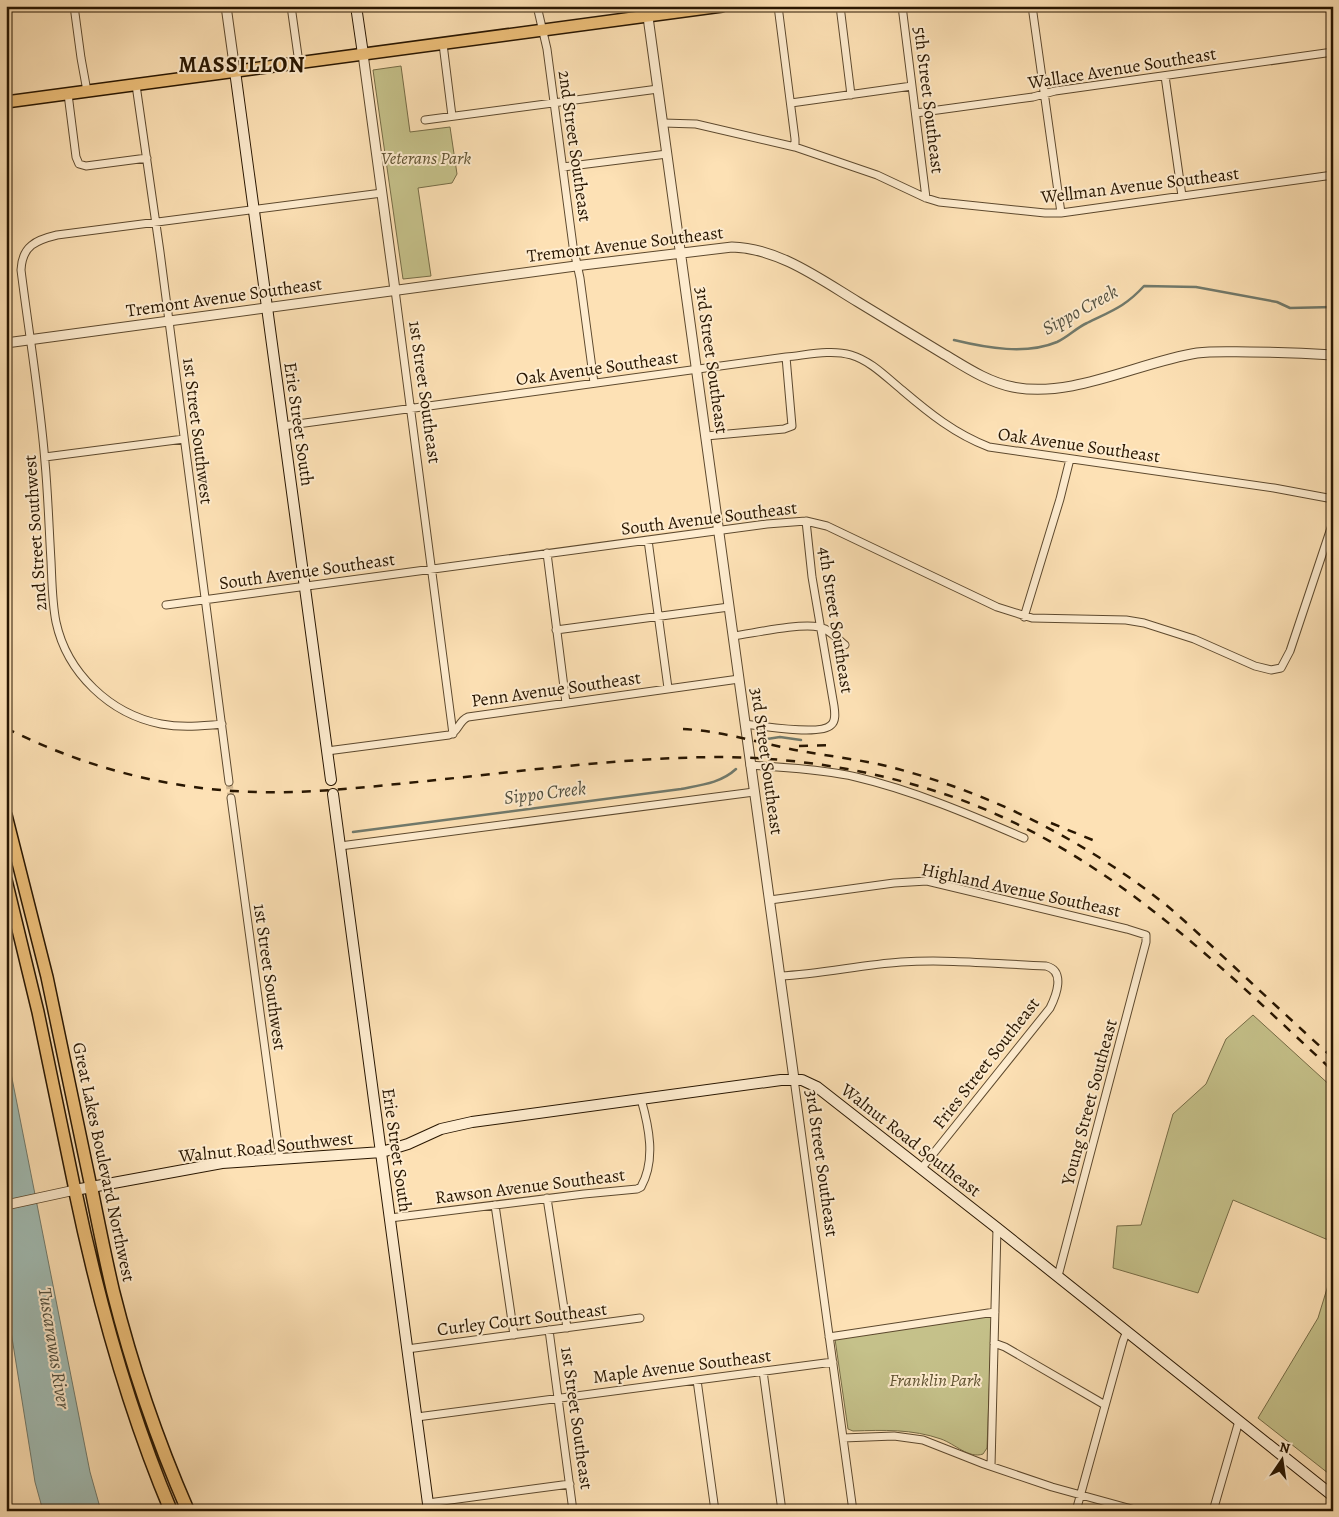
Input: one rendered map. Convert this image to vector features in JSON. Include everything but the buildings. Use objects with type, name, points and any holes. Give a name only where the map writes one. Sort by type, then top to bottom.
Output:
[{"type":"highway","name":"Great Lakes Boulevard Northwest","points":[[91,1187],[123,1331],[148,1410],[188,1511]]},
{"type":"highway","name":"Great Lakes Boulevard Northwest","points":[[75,1190],[94,1280],[113,1350],[146,1450],[171,1511]]},
{"type":"highway","points":[[166,1459],[195,1511]]},
{"type":"main road","points":[[356,6],[363,54]]},
{"type":"main road","points":[[6,102],[543,31],[647,11],[722,6]]},
{"type":"main road","name":"Erie Street South","points":[[235,71],[331,780]]},
{"type":"main road","name":"Erie Street South","points":[[333,794],[429,1507]]},
{"type":"main road","name":"Great Lakes Boulevard Northwest","points":[[6,815],[49,986],[91,1187]]},
{"type":"main road","name":"Great Lakes Boulevard Northwest","points":[[6,880],[38,1012],[75,1190]]},
{"type":"main road","name":"Walnut Road Southeast","points":[[382,1152],[408,1144],[441,1130],[472,1122],[794,1079],[802,1080],[817,1087],[997,1228],[1333,1496]]},
{"type":"main road","name":"Walnut Road Southwest","points":[[75,1190],[222,1163],[382,1152]]},
{"type":"street","points":[[74,6],[87,91]]},
{"type":"street","points":[[226,6],[235,71]]},
{"type":"street","points":[[292,6],[299,63]]},
{"type":"street","name":"2nd Street Southeast","points":[[537,6],[555,103],[594,383]]},
{"type":"street","points":[[778,6],[795,147]]},
{"type":"street","points":[[840,6],[851,95]]},
{"type":"street","name":"5th Street Southeast","points":[[902,6],[926,198]]},
{"type":"street","points":[[1032,6],[1061,213]]},
{"type":"street","name":"3rd Street Southeast","points":[[647,11],[853,1511]]},
{"type":"street","points":[[443,44],[452,116]]},
{"type":"street","name":"Wallace Avenue Southeast","points":[[916,113],[1333,52]]},
{"type":"street","name":"1st Street Southeast","points":[[363,54],[453,734]]},
{"type":"street","points":[[1165,76],[1182,196]]},
{"type":"street","name":"1st Street Southwest","points":[[136,85],[156,223],[228,782]]},
{"type":"street","points":[[790,103],[912,86]]},
{"type":"street","points":[[425,120],[658,89]]},
{"type":"street","points":[[68,94],[76,157],[79,164],[86,166],[147,158]]},
{"type":"street","name":"Wellman Avenue Southeast","points":[[663,123],[696,124],[795,147],[877,175],[926,198],[939,202],[1045,213],[1061,213],[1333,175]]},
{"type":"street","points":[[563,167],[667,154]]},
{"type":"street","name":"2nd Street Southwest","points":[[222,724],[186,726],[151,722],[118,708],[98,694],[69,656],[56,622],[52,587],[45,457],[21,270],[22,258],[29,247],[39,240],[57,235],[382,193]]},
{"type":"street","name":"Tremont Avenue Southeast","points":[[6,343],[578,265],[738,247],[768,254],[790,262],[974,372],[1015,388],[1034,389],[1066,386],[1197,353],[1265,352],[1333,355]]},
{"type":"street","name":"Oak Avenue Southeast","points":[[282,426],[786,357],[838,353],[850,355],[872,366],[949,427],[975,442],[1001,450],[1266,487],[1333,499]]},
{"type":"street","points":[[706,436],[784,429],[792,426],[786,357]]},
{"type":"street","points":[[45,457],[184,439]]},
{"type":"street","points":[[1024,617],[1070,460]]},
{"type":"street","name":"South Avenue Southeast","points":[[166,605],[546,553],[767,524],[806,521],[827,526],[1024,617],[1043,620],[1108,620],[1144,623],[1194,639],[1255,666],[1271,670],[1281,668],[1290,651],[1333,522]]},
{"type":"street","name":"4th Street Southeast","points":[[745,724],[816,731],[826,729],[833,723],[834,706],[812,577],[806,521]]},
{"type":"street","points":[[648,540],[668,688]]},
{"type":"street","points":[[546,553],[566,702]]},
{"type":"street","points":[[556,630],[729,607]]},
{"type":"street","points":[[733,636],[805,626],[820,627],[845,645]]},
{"type":"street","name":"Penn Avenue Southeast","points":[[453,734],[460,722],[468,717],[739,679]]},
{"type":"street","points":[[327,751],[453,734]]},
{"type":"street","points":[[750,765],[827,772],[856,777],[958,810],[1024,838]]},
{"type":"street","points":[[340,846],[754,792]]},
{"type":"street","name":"1st Street Southwest","points":[[231,798],[280,1160]]},
{"type":"street","name":"Highland Avenue Southeast","points":[[770,900],[904,882],[927,882],[1127,928],[1146,935]]},
{"type":"street","name":"Young Street Southeast","points":[[1058,1276],[1146,942],[1146,935]]},
{"type":"street","name":"Fries Street Southeast","points":[[780,976],[920,962],[1046,966],[1054,969],[1058,982],[1055,998],[1050,1008],[921,1169]]},
{"type":"street","name":"Rawson Avenue Southeast","points":[[390,1218],[637,1189],[642,1186],[648,1165],[650,1147],[641,1099]]},
{"type":"street","name":"Walnut Road Southwest","points":[[6,1204],[75,1190]]},
{"type":"street","points":[[548,1198],[566,1328]]},
{"type":"street","points":[[496,1205],[514,1335]]},
{"type":"street","points":[[991,1466],[997,1228]]},
{"type":"street","points":[[829,1337],[995,1312]]},
{"type":"street","name":"Curley Court Southeast","points":[[408,1349],[640,1318]]},
{"type":"street","name":"1st Street Southeast","points":[[549,1330],[573,1511]]},
{"type":"street","points":[[1076,1511],[1127,1331]]},
{"type":"street","points":[[994,1343],[1005,1347],[1106,1405]]},
{"type":"street","name":"Maple Avenue Southeast","points":[[417,1417],[833,1362]]},
{"type":"street","points":[[763,1371],[782,1511]]},
{"type":"street","points":[[697,1380],[715,1511]]},
{"type":"street","points":[[1213,1511],[1239,1421]]},
{"type":"street","points":[[843,1438],[894,1436],[923,1440],[991,1466],[1081,1495],[1139,1511]]},
{"type":"street","points":[[429,1507],[570,1484]]},
{"type":"green space","name":"Veterans Park","points":[[401,66],[410,132],[450,127],[457,174],[452,183],[418,188],[431,276],[403,279],[373,70]]},
{"type":"green space","points":[[1253,1015],[1333,1088],[1333,1242],[1233,1200],[1198,1293],[1113,1268],[1117,1226],[1141,1225],[1173,1114],[1206,1084],[1226,1039]]},
{"type":"green space","points":[[1333,1269],[1333,1477],[1258,1418],[1318,1318]]},
{"type":"green space","name":"Franklin Park","points":[[992,1316],[987,1448],[983,1454],[967,1453],[946,1441],[919,1433],[887,1430],[853,1431],[848,1429],[835,1339]]},
{"type":"water","name":"Tuscarawas River","points":[[6,1048],[90,1472],[101,1511],[43,1511],[35,1482],[6,1300]]},
{"type":"waterway","name":"Sippo Creek","points":[[954,340],[1006,349],[1045,346],[1061,340],[1083,325],[1117,308],[1144,286],[1196,287],[1277,302],[1290,308],[1333,307]]},
{"type":"waterway","name":"Sippo Creek","points":[[767,739],[780,737],[801,740]]},
{"type":"waterway","name":"Sippo Creek","points":[[353,832],[681,789],[717,780],[736,769]]},
{"type":"tunnel","points":[[229,782],[231,798]]},
{"type":"railway","points":[[6,728],[60,752],[117,771],[175,784],[234,791],[320,791],[600,763],[716,757],[808,763],[838,767],[898,780],[956,798],[1011,821],[1063,849],[1112,880],[1203,952],[1333,1071]]},
{"type":"railway","points":[[683,729],[728,735],[898,769],[970,792],[1039,823],[1104,861],[1166,905],[1333,1058]]},
{"type":"railway","points":[[799,746],[834,745]]},
{"type":"railway","points":[[1051,823],[1100,843]]},
{"type":"district","name":"MASSILLON","points":[[242,65]]}]
